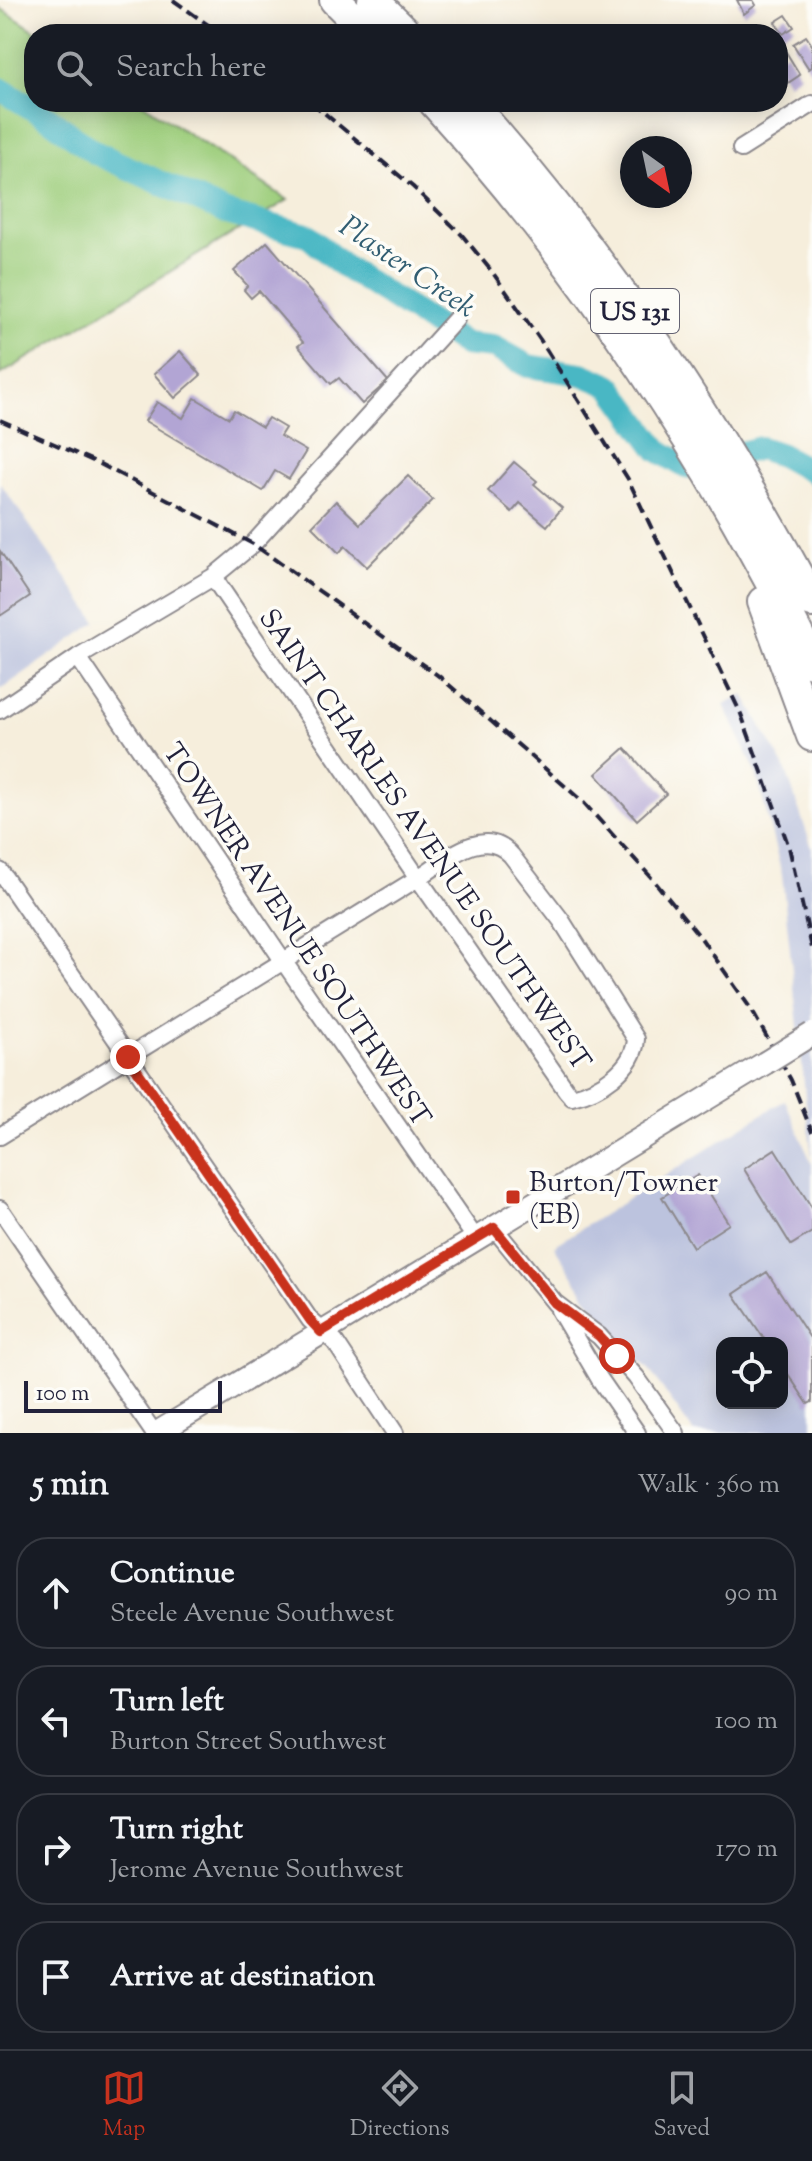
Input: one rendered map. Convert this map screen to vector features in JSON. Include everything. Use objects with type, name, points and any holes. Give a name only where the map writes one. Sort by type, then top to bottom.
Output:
[{"type":"highway","points":[[335,0],[359,24]]},
{"type":"highway","points":[[373,0],[398,24]]},
{"type":"highway","name":"US 131","points":[[447,112],[485,140],[567,220],[646,327],[706,417],[737,501],[812,662]]},
{"type":"highway","name":"US 131","points":[[473,112],[485,140]]},
{"type":"highway","points":[[737,501],[794,533],[812,562]]},
{"type":"highway","points":[[737,501],[812,736]]},
{"type":"highway","name":"US 131","points":[[737,501],[812,602]]},
{"type":"main road","points":[[156,1433],[812,1034]]},
{"type":"street","points":[[741,149],[812,104]]},
{"type":"street","points":[[0,710],[78,657],[213,577],[253,544],[456,319]]},
{"type":"street","name":"SAINT CHARLES AVENUE SOUTHWEST","points":[[213,577],[418,878],[566,1090],[572,1097],[586,1094],[627,1065],[635,1052],[636,1039],[561,920],[503,846],[491,841],[473,843],[418,878]]},
{"type":"street","name":"TOWNER AVENUE SOUTHWEST","points":[[78,657],[284,962],[485,1233],[555,1303]]},
{"type":"street","points":[[0,871],[310,1320],[335,1342],[395,1433]]},
{"type":"street","points":[[0,1136],[418,878]]},
{"type":"street","points":[[0,1209],[156,1433]]},
{"type":"street","points":[[555,1303],[599,1378],[637,1433]]},
{"type":"street","points":[[555,1303],[599,1336],[636,1377],[676,1433]]},
{"type":"shaded area","points":[[0,483],[97,622],[0,690]]},
{"type":"shaded area","points":[[744,695],[785,768],[812,848],[812,1159],[782,875],[756,772],[724,705]]},
{"type":"shaded area","points":[[785,1100],[812,1164],[812,1433],[694,1433],[648,1368],[610,1333],[554,1246]]},
{"type":"green space","points":[[0,8],[25,24],[24,112],[156,112],[288,200],[0,375]]},
{"type":"building","points":[[737,0],[753,0],[756,5],[744,14]]},
{"type":"building","points":[[786,15],[794,27],[788,31],[788,24],[775,22]]},
{"type":"building","points":[[806,36],[812,45],[812,67],[809,69],[793,44]]},
{"type":"building","points":[[788,55],[800,75],[788,83]]},
{"type":"building","points":[[267,242],[388,381],[362,404],[339,378],[331,384],[298,346],[303,342],[259,291],[251,298],[244,290],[248,286],[234,271]]},
{"type":"building","points":[[180,351],[201,375],[175,398],[154,374]]},
{"type":"building","points":[[195,398],[229,418],[234,410],[262,427],[268,418],[285,428],[280,436],[306,451],[289,479],[275,471],[263,491],[145,421],[157,402],[183,418]]},
{"type":"building","points":[[514,462],[562,508],[547,526],[520,503],[512,512],[488,491]]},
{"type":"building","points":[[408,476],[433,500],[367,567],[345,546],[339,553],[312,526],[336,501],[360,524]]},
{"type":"building","points":[[0,551],[30,596],[0,616]]},
{"type":"building","points":[[625,748],[666,794],[637,820],[596,774]]},
{"type":"building","points":[[775,1149],[812,1208],[812,1232],[791,1245],[744,1169]]},
{"type":"building","points":[[698,1175],[729,1224],[693,1247],[662,1197]]},
{"type":"building","points":[[767,1272],[812,1341],[812,1402],[808,1404],[788,1374],[788,1337],[763,1337],[734,1294]]},
{"type":"waterway","name":"Plaster Creek","points":[[0,89],[24,103]]},
{"type":"waterway","name":"Plaster Creek","points":[[38,112],[94,152],[226,213],[307,235],[343,266],[464,344],[494,347],[528,366],[582,374],[611,386],[658,450],[686,467],[760,448],[781,455],[812,472]]},
{"type":"railway","points":[[173,0],[207,24]]},
{"type":"railway","points":[[323,112],[413,187],[462,235],[541,341],[628,479],[741,714],[789,847],[812,948]]},
{"type":"railway","points":[[0,420],[100,464],[253,544],[440,677],[531,756],[584,803],[701,938],[751,1009],[791,1080],[812,1132]]},
{"type":"place","name":"Burton/Towner (EB)","points":[[513,1197]]},
{"type":"route","points":[[128,1057],[321,1332],[494,1228],[555,1303],[599,1336],[617,1356]]}]
